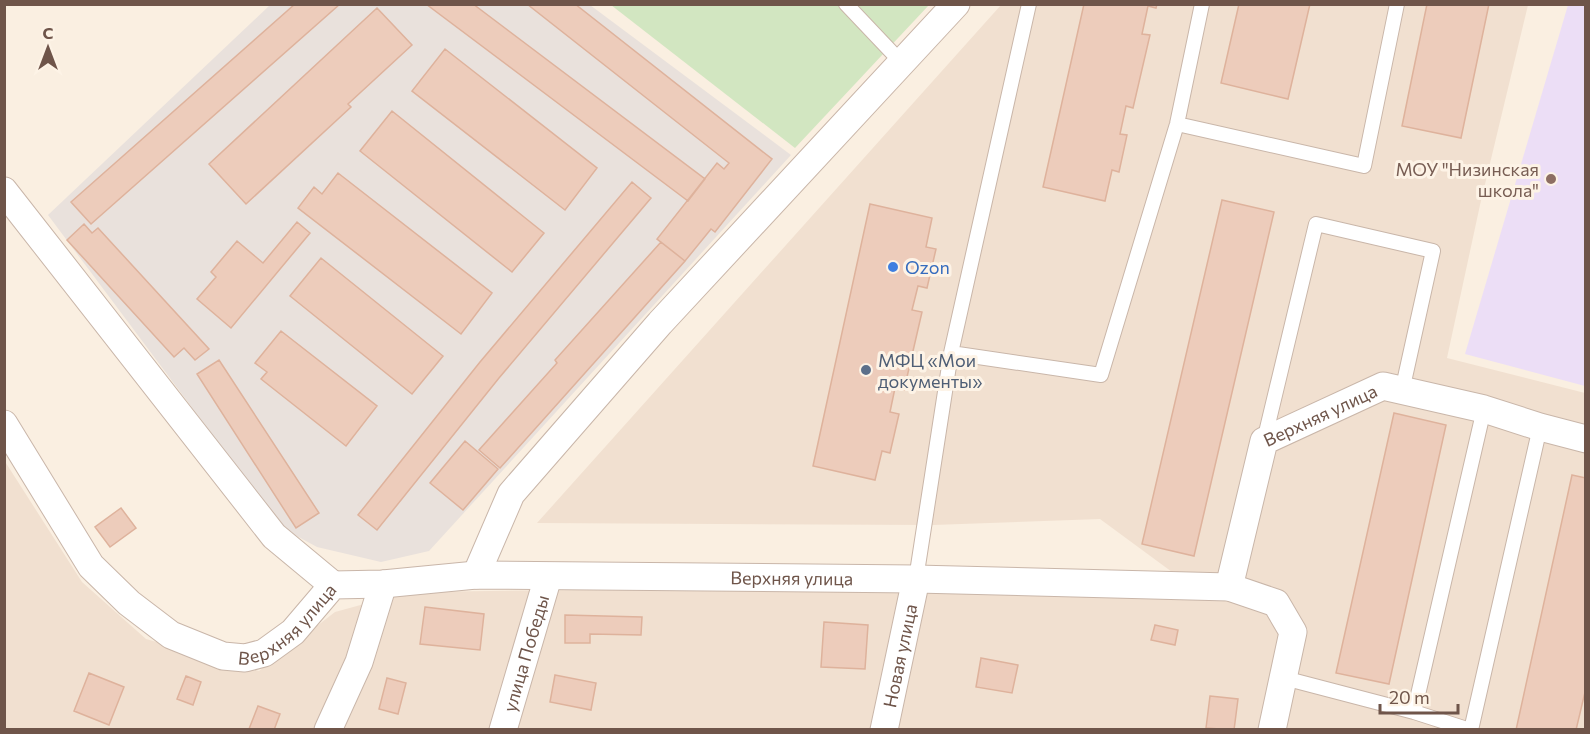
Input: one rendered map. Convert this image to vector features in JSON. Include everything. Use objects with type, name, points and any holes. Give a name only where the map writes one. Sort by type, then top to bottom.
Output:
[{"type":"street","points":[[476,575],[511,494],[660,323],[956,4]]},
{"type":"street","points":[[4,191],[274,536],[333,585]]},
{"type":"street","name":"Верхняя улица","points":[[4,424],[92,566],[129,603],[171,635],[223,656],[245,658],[264,653],[292,632],[333,585],[383,584],[476,575],[916,579],[1229,587],[1264,441],[1383,386],[1484,409],[1540,428],[1586,438]]},
{"type":"street","name":"улица Победы","points":[[503,729],[548,577]]},
{"type":"street","name":"Новая улица","points":[[884,729],[916,579]]},
{"type":"street","points":[[328,729],[359,662],[383,584]]},
{"type":"street","points":[[1229,587],[1276,603],[1293,632],[1272,729]]},
{"type":"lane","points":[[846,4],[901,62]]},
{"type":"lane","points":[[916,579],[951,353],[1029,4]]},
{"type":"lane","points":[[951,353],[1101,375],[1177,124],[1202,4]]},
{"type":"lane","points":[[1177,124],[1364,166],[1397,4]]},
{"type":"lane","points":[[1264,441],[1316,224],[1434,251],[1402,391]]},
{"type":"lane","points":[[1414,712],[1484,409]]},
{"type":"lane","points":[[1284,678],[1470,729],[1540,428]]},
{"type":"shaded area","points":[[270,5],[590,5],[791,155],[429,551],[381,562],[317,547],[282,528],[48,215]]},
{"type":"shaded area","points":[[1001,5],[1528,5],[1480,205],[1447,358],[1585,393],[1585,729],[5,729],[4,460],[82,582],[146,639],[259,671],[335,612],[408,592],[1187,583],[1100,519],[933,525],[537,523]]},
{"type":"shaded area","name":"МОУ \"Низинская школа\"","points":[[1568,5],[1586,5],[1585,386],[1465,354]]},
{"type":"green space","points":[[611,5],[929,5],[795,148]]},
{"type":"building","points":[[295,4],[340,4],[91,224],[71,202]]},
{"type":"building","points":[[426,4],[473,4],[705,179],[688,201]]},
{"type":"building","points":[[527,4],[575,4],[772,159],[715,232],[711,229],[685,261],[657,239],[717,163],[724,169],[729,163]]},
{"type":"building","points":[[1084,4],[1157,4],[1156,8],[1148,6],[1142,34],[1150,35],[1133,108],[1126,106],[1120,134],[1127,135],[1119,172],[1112,170],[1105,201],[1043,187]]},
{"type":"building","points":[[1239,4],[1310,4],[1288,99],[1221,83]]},
{"type":"building","points":[[1427,4],[1489,4],[1461,138],[1402,126]]},
{"type":"building","points":[[377,8],[412,45],[348,104],[351,107],[246,204],[209,164]]},
{"type":"building","points":[[445,49],[597,168],[565,210],[412,91]]},
{"type":"building","points":[[392,111],[544,233],[512,272],[360,151]]},
{"type":"building","points":[[338,173],[492,293],[461,334],[298,208],[314,187],[322,194]]},
{"type":"building","points":[[632,182],[651,198],[499,378],[377,530],[358,515],[480,362]]},
{"type":"building","points":[[1222,200],[1274,212],[1194,556],[1142,544]]},
{"type":"building","points":[[870,204],[932,218],[926,247],[936,249],[927,288],[918,286],[912,310],[922,312],[904,390],[895,388],[890,412],[899,414],[890,453],[882,451],[875,480],[813,466]]},
{"type":"building","points":[[297,222],[310,233],[231,328],[197,299],[216,277],[211,272],[237,241],[263,263]]},
{"type":"building","points":[[84,224],[92,233],[98,228],[209,349],[195,360],[184,348],[174,357],[67,240]]},
{"type":"building","points":[[661,242],[685,261],[500,468],[479,450],[557,363],[555,360]]},
{"type":"building","points":[[321,258],[443,356],[412,394],[290,296]]},
{"type":"building","points":[[281,331],[377,406],[346,446],[261,379],[267,372],[255,363]]},
{"type":"building","points":[[219,360],[319,513],[296,528],[197,374]]},
{"type":"building","points":[[1394,413],[1446,425],[1389,684],[1336,673]]},
{"type":"building","points":[[465,441],[498,469],[463,510],[430,483]]},
{"type":"building","points":[[1572,475],[1586,478],[1586,688],[1576,730],[1516,730]]},
{"type":"building","points":[[121,508],[136,528],[110,547],[95,527]]},
{"type":"building","points":[[425,607],[484,614],[480,650],[420,644]]},
{"type":"building","points":[[565,615],[642,617],[641,635],[590,634],[590,643],[565,643]]},
{"type":"building","points":[[824,622],[868,625],[865,669],[821,667]]},
{"type":"building","points":[[1155,625],[1178,630],[1175,645],[1151,640]]},
{"type":"building","points":[[981,658],[1018,665],[1012,693],[976,687]]},
{"type":"building","points":[[89,673],[124,687],[109,725],[74,711]]},
{"type":"building","points":[[555,675],[596,683],[591,710],[550,702]]},
{"type":"building","points":[[186,676],[201,682],[193,705],[177,699]]},
{"type":"building","points":[[387,678],[406,683],[398,714],[379,709]]},
{"type":"building","points":[[1210,696],[1238,699],[1234,730],[1206,728]]},
{"type":"building","points":[[258,706],[280,714],[274,730],[249,729]]},
{"type":"place","name":"МОУ \"Низинская школа\"","points":[[1551,179]]},
{"type":"place","name":"Ozon","points":[[893,267]]},
{"type":"place","name":"МФЦ «Мои документы»","points":[[866,370]]}]
